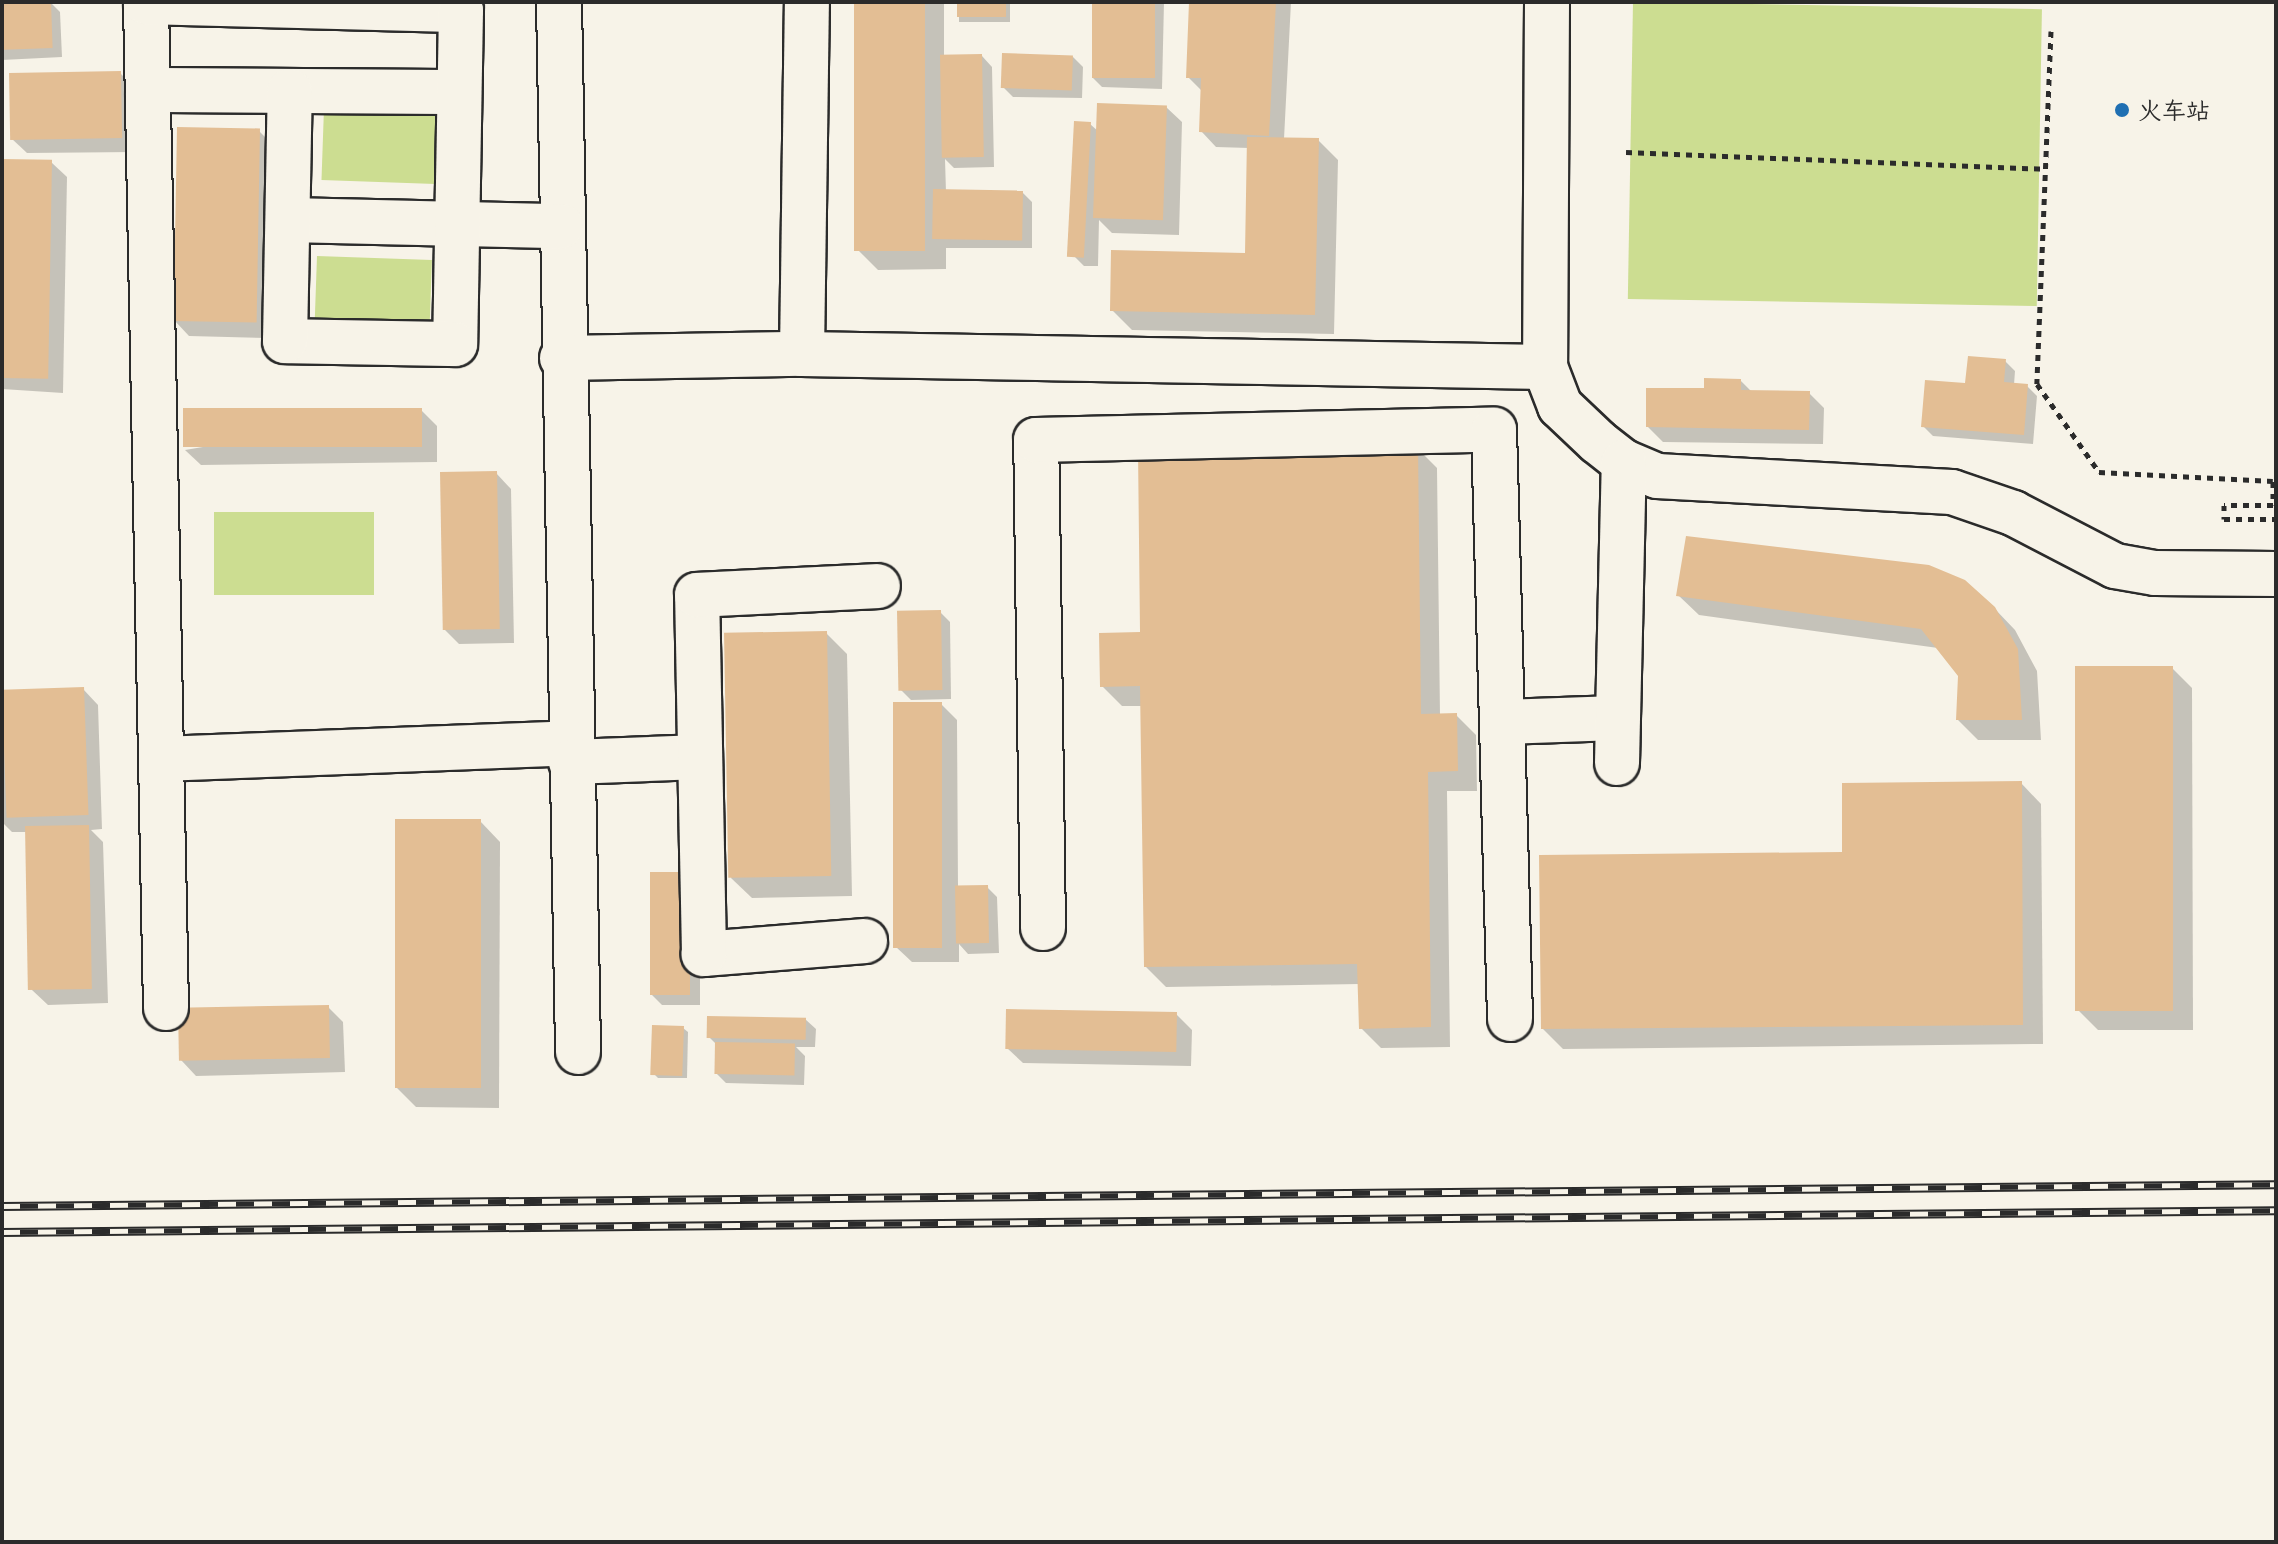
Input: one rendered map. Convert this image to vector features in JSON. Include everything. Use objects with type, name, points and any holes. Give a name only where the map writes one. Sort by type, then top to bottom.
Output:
[{"type":"street","points":[[166,1008],[146,2],[461,10],[455,344],[285,341],[290,91]]},
{"type":"street","points":[[559,2],[562,358],[578,1052]]},
{"type":"street","points":[[802,354],[807,2]]},
{"type":"street","points":[[1547,2],[1545,367],[1560,406],[1624,462],[1657,476],[1692,481],[1903,486],[1952,492],[2013,513],[2115,566],[2155,573],[2276,574]]},
{"type":"street","points":[[148,90],[459,92]]},
{"type":"street","points":[[288,220],[561,226]]},
{"type":"street","points":[[562,358],[802,354],[1545,367]]},
{"type":"street","points":[[1043,928],[1036,440],[1494,430],[1510,1019]]},
{"type":"street","points":[[1617,763],[1624,462]]},
{"type":"street","points":[[865,941],[704,954],[697,595],[878,586]]},
{"type":"street","points":[[1504,722],[1616,718]]},
{"type":"street","points":[[161,759],[571,752],[700,757]]},
{"type":"path","points":[[2051,31],[2037,384],[2099,472],[2273,481],[2273,505],[2224,505],[2224,519],[2276,519]]},
{"type":"path","points":[[1626,152],[2045,169]]},
{"type":"green space","points":[[1633,2],[2042,9],[2037,306],[1628,299]]},
{"type":"green space","points":[[324,108],[438,112],[435,184],[321,180]]},
{"type":"green space","points":[[317,256],[432,260],[429,331],[315,327]]},
{"type":"green space","points":[[214,512],[374,512],[374,595],[214,595]]},
{"type":"building","points":[[51,2],[53,48],[4,50],[2,4]]},
{"type":"building","points":[[854,2],[925,2],[925,251],[854,251]]},
{"type":"building","points":[[957,2],[1006,2],[1006,17],[957,17]]},
{"type":"building","points":[[1092,2],[1155,2],[1155,78],[1092,78]]},
{"type":"building","points":[[1189,2],[1276,2],[1269,136],[1199,132],[1201,78],[1186,78]]},
{"type":"building","points":[[1002,53],[1073,55],[1072,90],[1001,88]]},
{"type":"building","points":[[982,54],[984,157],[942,158],[940,55]]},
{"type":"building","points":[[121,71],[122,138],[10,140],[9,73]]},
{"type":"building","points":[[1097,103],[1167,105],[1163,220],[1093,218]]},
{"type":"building","points":[[1074,121],[1091,122],[1084,258],[1067,257]]},
{"type":"building","points":[[177,127],[260,128],[257,322],[174,321]]},
{"type":"building","points":[[1247,137],[1319,138],[1315,315],[1110,311],[1111,250],[1245,253]]},
{"type":"building","points":[[2,159],[52,160],[48,379],[2,378]]},
{"type":"building","points":[[933,189],[1023,191],[1022,241],[932,239]]},
{"type":"building","points":[[1968,356],[2006,359],[2004,382],[2028,384],[2024,435],[1921,427],[1925,380],[1965,383]]},
{"type":"building","points":[[1704,378],[1741,379],[1741,390],[1810,391],[1809,430],[1646,427],[1646,388],[1704,388]]},
{"type":"building","points":[[183,408],[422,408],[422,447],[183,447]]},
{"type":"building","points":[[1418,446],[1421,714],[1457,713],[1458,771],[1428,772],[1431,1027],[1359,1029],[1357,964],[1144,967],[1140,686],[1100,687],[1099,633],[1140,632],[1138,450]]},
{"type":"building","points":[[497,471],[500,629],[443,630],[440,472]]},
{"type":"building","points":[[1686,536],[1929,565],[1965,580],[1995,607],[2018,649],[2022,720],[1956,720],[1958,676],[1921,629],[1676,596]]},
{"type":"building","points":[[941,610],[942,690],[898,691],[897,611]]},
{"type":"building","points":[[827,631],[831,876],[728,878],[724,633]]},
{"type":"building","points":[[2075,666],[2173,666],[2173,1011],[2075,1011]]},
{"type":"building","points":[[84,687],[88,815],[7,818],[2,690]]},
{"type":"building","points":[[893,702],[942,702],[942,948],[893,948]]},
{"type":"building","points":[[2022,781],[2023,1025],[1541,1029],[1539,855],[1842,852],[1842,783]]},
{"type":"building","points":[[395,819],[481,819],[481,1088],[395,1088]]},
{"type":"building","points":[[89,825],[92,989],[28,990],[25,826]]},
{"type":"building","points":[[650,872],[690,872],[690,995],[650,995]]},
{"type":"building","points":[[988,885],[989,943],[956,944],[955,886]]},
{"type":"building","points":[[329,1005],[330,1058],[179,1061],[178,1008]]},
{"type":"building","points":[[1006,1009],[1177,1012],[1176,1052],[1005,1049]]},
{"type":"building","points":[[707,1016],[806,1018],[806,1040],[707,1038]]},
{"type":"building","points":[[652,1025],[684,1026],[682,1076],[650,1075]]},
{"type":"building","points":[[715,1042],[795,1043],[794,1075],[714,1074]]},
{"type":"railway","points":[[2,1206],[2276,1184]]},
{"type":"railway","points":[[2,1232],[2276,1210]]},
{"type":"place","name":"火车站","points":[[2122,110]]}]
